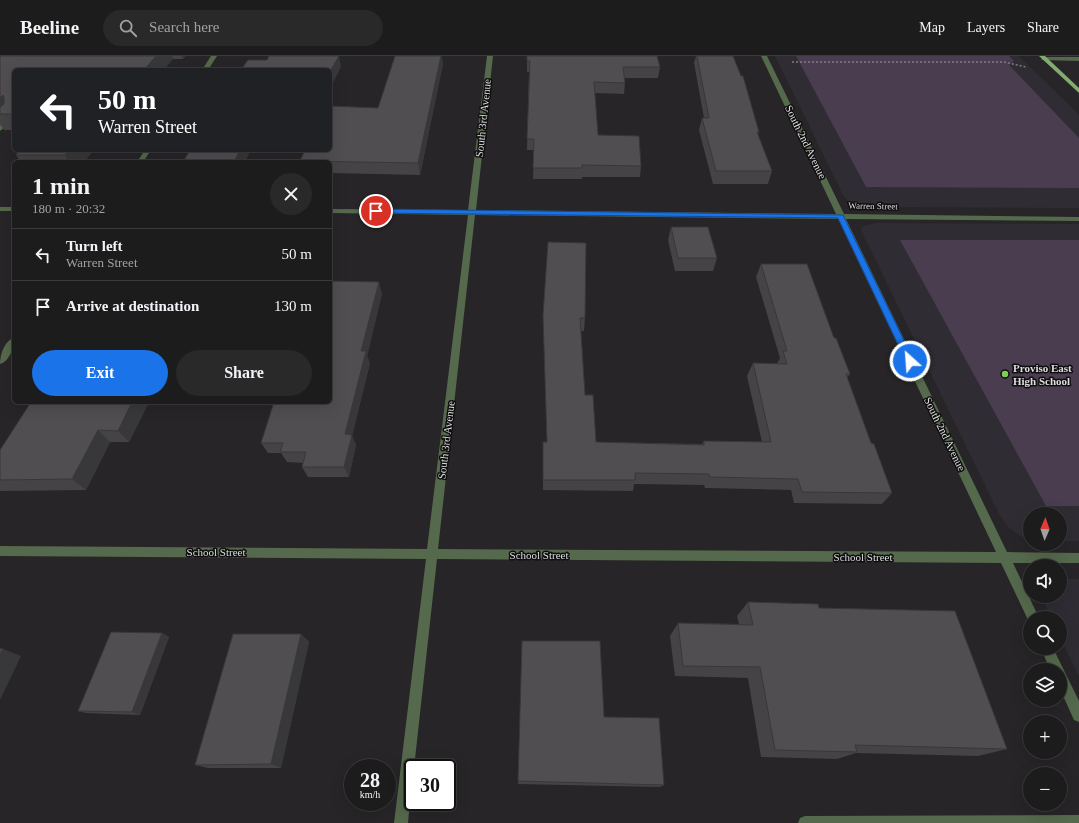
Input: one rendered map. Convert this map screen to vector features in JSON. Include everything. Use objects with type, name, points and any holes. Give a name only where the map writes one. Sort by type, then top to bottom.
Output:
[{"type":"main road","points":[[1043,57],[1079,91]]},
{"type":"street","points":[[206,68],[214,56]]},
{"type":"street","name":"South 3rd Avenue","points":[[401,823],[490,56]]},
{"type":"street","name":"South 2nd Avenue","points":[[764,56],[1030,611]]},
{"type":"street","points":[[1043,57],[1079,59]]},
{"type":"street","points":[[0,129],[12,117]]},
{"type":"street","points":[[0,209],[12,210]]},
{"type":"street","name":"Warren Street","points":[[332,211],[1079,219]]},
{"type":"street","points":[[0,361],[12,344]]},
{"type":"street","name":"School Street","points":[[0,551],[1079,558]]},
{"type":"street","points":[[1067,690],[1079,715]]},
{"type":"street","points":[[805,823],[1079,822]]},
{"type":"path","points":[[792,62],[1004,62],[1026,67]]},
{"type":"shaded area","points":[[775,56],[1019,56],[1079,115],[1079,208],[856,206],[849,202],[843,195]]},
{"type":"shaded area","points":[[796,56],[1009,56],[1014,61],[1009,65],[1079,138],[1079,188],[866,187]]},
{"type":"shaded area","name":"Proviso East High School","points":[[876,223],[1079,224],[1079,541],[1067,541],[1067,507],[1023,507],[1023,537],[1009,528],[999,514],[863,234],[861,229],[864,226]]},
{"type":"shaded area","name":"Proviso East High School","points":[[900,240],[1079,240],[1079,506],[1046,506]]},
{"type":"shaded area","points":[[1067,579],[1079,579],[1079,676],[1067,651],[1067,611],[1048,611],[1045,603],[1067,603]]},
{"type":"building","points":[[0,56],[156,56],[146,68],[12,68],[12,114],[0,114],[0,107],[4,104],[3,95],[0,98]]},
{"type":"building","points":[[269,56],[339,56],[332,68],[242,68],[248,60],[267,60]]},
{"type":"building","points":[[395,56],[441,56],[418,163],[300,160],[304,152],[332,152],[332,106],[378,108]]},
{"type":"building","points":[[527,56],[657,56],[660,67],[623,67],[625,83],[594,82],[598,135],[639,136],[641,166],[582,165],[582,168],[533,168],[534,139],[527,139],[530,61],[527,61]]},
{"type":"building","points":[[697,56],[733,56],[741,76],[743,76],[759,132],[757,132],[772,171],[716,171],[702,118],[709,118]]},
{"type":"building","points":[[18,152],[68,152],[65,155],[16,155]]},
{"type":"building","points":[[189,152],[239,152],[235,160],[184,160]]},
{"type":"building","points":[[671,227],[708,227],[717,258],[678,258]]},
{"type":"building","points":[[548,242],[586,243],[585,318],[580,318],[585,395],[593,395],[596,442],[704,445],[704,441],[771,442],[753,363],[787,364],[783,351],[787,351],[761,264],[807,264],[834,338],[836,338],[850,374],[846,374],[871,443],[874,444],[892,493],[802,492],[798,479],[710,477],[709,474],[635,473],[635,480],[543,480],[543,442],[547,442],[543,315]]},
{"type":"building","points":[[332,281],[379,282],[361,351],[366,351],[345,434],[352,435],[344,467],[302,467],[306,452],[280,452],[283,443],[261,443],[273,404],[332,404]]},
{"type":"building","points":[[30,404],[131,404],[118,431],[98,430],[72,479],[0,480],[0,450]]},
{"type":"building","points":[[748,602],[818,604],[819,608],[955,611],[1007,749],[855,745],[857,752],[775,750],[760,667],[683,666],[678,623],[753,625]]},
{"type":"building","points":[[111,632],[162,633],[132,712],[78,711]]},
{"type":"building","points":[[233,634],[301,634],[271,764],[195,765]]},
{"type":"building","points":[[522,641],[600,641],[604,717],[659,718],[664,785],[518,781]]},
{"type":"building","points":[[0,648],[3,649],[0,655]]},
{"type":"place","name":"Proviso East High School","points":[[1005,374]]},
{"type":"route","points":[[376,211],[841,216],[910,361]]}]
